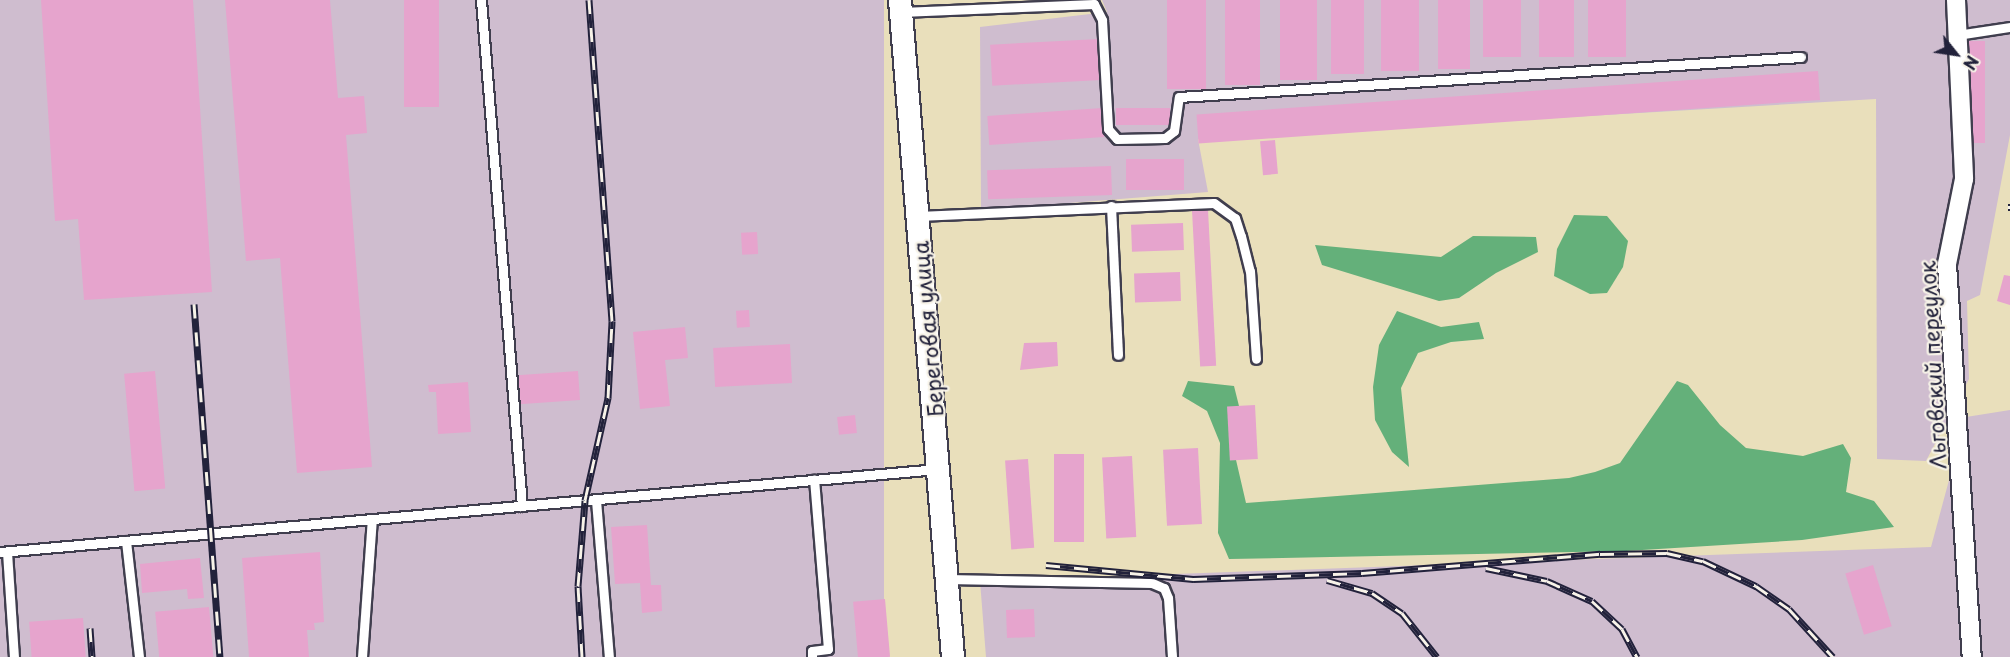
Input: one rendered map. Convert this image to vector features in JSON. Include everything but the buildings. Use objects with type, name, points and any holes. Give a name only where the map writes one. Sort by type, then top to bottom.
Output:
[{"type":"street","name":"Льговский переулок","points":[[1956,0],[1964,179],[1947,264],[1972,657]]},
{"type":"street","name":"Береговая улица","points":[[901,6],[953,657]]},
{"type":"lane","points":[[481,0],[522,506]]},
{"type":"lane","points":[[901,6],[1094,4],[1102,20],[1108,129],[1117,139],[1165,138],[1174,131],[1179,97],[1801,57]]},
{"type":"lane","points":[[1957,35],[2010,27]]},
{"type":"lane","points":[[918,216],[1214,203],[1235,218],[1250,271],[1256,359]]},
{"type":"lane","points":[[1111,206],[1118,355]]},
{"type":"lane","points":[[14,657],[3,552],[938,469]]},
{"type":"lane","points":[[812,657],[812,651],[828,650],[814,480]]},
{"type":"lane","points":[[596,500],[609,657]]},
{"type":"lane","points":[[362,657],[372,519]]},
{"type":"lane","points":[[126,541],[139,657]]},
{"type":"lane","points":[[947,579],[1152,583],[1164,588],[1168,598],[1172,657]]},
{"type":"shaded area","points":[[0,0],[884,0],[884,657],[0,657]]},
{"type":"shaded area","points":[[1102,0],[2010,0],[2010,135],[1980,295],[1967,301],[1969,379],[1926,461],[1877,459],[1876,99],[1198,139],[1208,192],[981,210],[980,27],[1107,12]]},
{"type":"shaded area","points":[[2010,410],[2010,657],[986,657],[980,581],[1931,547],[1966,417]]},
{"type":"green space","points":[[1574,215],[1607,216],[1628,241],[1623,267],[1607,293],[1590,294],[1554,276],[1557,249]]},
{"type":"green space","points":[[1473,236],[1536,237],[1538,252],[1496,273],[1459,298],[1439,301],[1322,265],[1315,245],[1441,257]]},
{"type":"green space","points":[[1397,311],[1441,327],[1479,322],[1484,339],[1451,342],[1418,353],[1401,388],[1409,467],[1392,452],[1375,420],[1373,387],[1379,345]]},
{"type":"green space","points":[[1188,381],[1234,386],[1239,406],[1233,447],[1246,503],[1569,478],[1595,472],[1620,463],[1677,381],[1688,385],[1720,425],[1746,448],[1803,456],[1843,444],[1851,458],[1846,492],[1874,501],[1894,527],[1802,540],[1626,551],[1229,559],[1218,533],[1220,443],[1207,411],[1182,396]]},
{"type":"railway","points":[[582,657],[578,586],[585,500],[608,398],[612,321],[589,0]]},
{"type":"railway","points":[[194,304],[220,657]]},
{"type":"railway","points":[[1046,565],[1193,579],[1362,573],[1600,554],[1667,553],[1703,561],[1756,586],[1789,609],[1833,657]]},
{"type":"railway","points":[[1486,568],[1547,581],[1592,601],[1622,629],[1637,657]]},
{"type":"railway","points":[[1327,580],[1372,593],[1402,613],[1437,657]]},
{"type":"railway","points":[[90,628],[92,657]]}]
